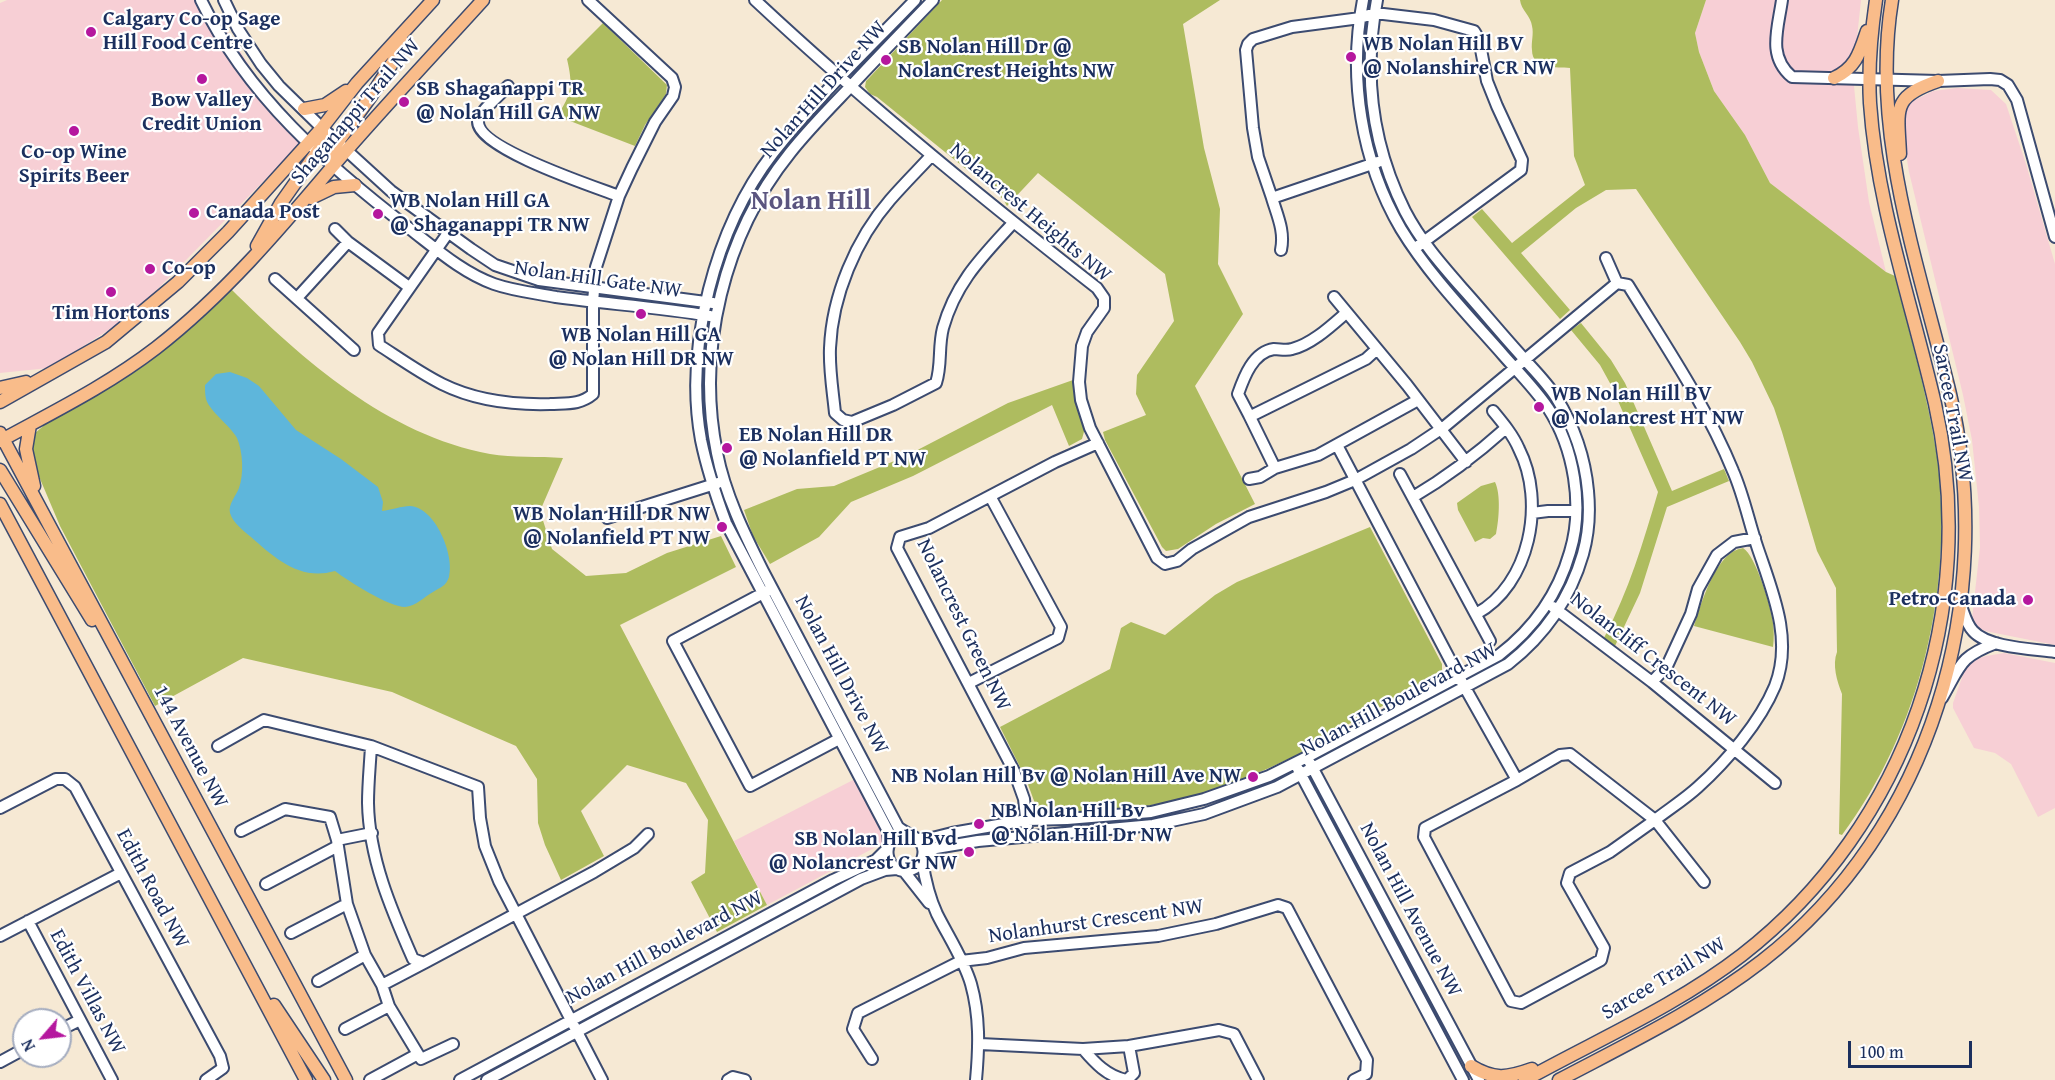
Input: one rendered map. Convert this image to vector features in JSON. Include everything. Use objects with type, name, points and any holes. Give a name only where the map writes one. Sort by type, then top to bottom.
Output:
[{"type":"main road","name":"Shaganappi Trail NW","points":[[0,402],[106,342],[178,282],[228,232],[322,128],[357,83],[433,0]]},
{"type":"main road","name":"Shaganappi Trail NW","points":[[341,147],[483,0]]},
{"type":"main road","name":"Sarcee Trail NW","points":[[1559,1080],[1694,1008],[1765,959],[1799,928],[1836,889],[1882,825],[1915,765],[1940,701],[1954,647],[1961,606],[1967,526],[1964,478],[1958,431],[1904,212],[1892,148],[1887,78],[1893,0]]},
{"type":"main road","points":[[1834,78],[1850,69],[1857,61],[1875,6]]},
{"type":"main road","name":"Sarcee Trail NW","points":[[1524,1080],[1698,986],[1756,944],[1793,910],[1833,864],[1868,816],[1893,770],[1920,705],[1937,642],[1944,598],[1949,550],[1948,491],[1935,405],[1882,195],[1872,127],[1869,78],[1875,6]]},
{"type":"main road","points":[[332,167],[330,159],[332,150],[341,147],[393,62],[408,29]]},
{"type":"main road","points":[[1904,212],[1899,110],[1911,92],[1938,81]]},
{"type":"main road","points":[[304,109],[325,105],[357,83]]},
{"type":"main road","points":[[250,260],[281,203],[322,145],[322,128]]},
{"type":"main road","name":"Shaganappi Trail NW","points":[[1,438],[30,425],[106,382],[155,349],[184,325],[250,260],[332,167]]},
{"type":"main road","points":[[304,201],[334,187],[355,185]]},
{"type":"main road","points":[[0,388],[52,373]]},
{"type":"main road","points":[[30,425],[26,449],[37,501]]},
{"type":"main road","name":"144 Avenue NW","points":[[1,438],[37,501],[346,1080]]},
{"type":"main road","points":[[0,470],[154,720]]},
{"type":"main road","points":[[0,504],[305,1080]]},
{"type":"main road","points":[[237,949],[324,1080]]},
{"type":"main road","points":[[1472,1066],[1488,1078],[1498,1080],[1532,1069],[1545,1069]]},
{"type":"street","name":"Nolan Hill Gate NW","points":[[201,0],[218,35],[238,65],[307,144],[332,167],[464,268],[492,283],[519,291],[716,317]]},
{"type":"street","name":"Nolan Hill Gate NW","points":[[224,0],[238,29],[279,86],[341,147],[391,191],[487,260],[538,280],[719,304]]},
{"type":"street","points":[[448,233],[435,248],[378,333],[379,345],[442,384],[472,394],[504,402],[530,405],[584,402],[593,394],[593,302],[596,267],[619,196],[642,145],[673,96],[675,87],[672,78],[588,0]]},
{"type":"street","name":"Nolancrest Heights NW","points":[[755,0],[850,87],[931,156],[1097,288],[1104,298],[1104,308],[1084,339],[1079,363],[1084,414],[1157,558],[1165,564],[1177,561],[1192,549],[1249,517],[1300,502],[1355,480],[1441,429],[1515,368]]},
{"type":"street","name":"Nolan Hill Drive NW","points":[[888,847],[888,831],[869,784],[768,590],[726,523],[712,486],[698,419],[698,373],[703,315],[717,261],[728,231],[755,180],[772,154],[806,114],[915,0]]},
{"type":"street","name":"Nolan Hill Boulevard NW","points":[[913,836],[926,839],[1027,820],[1151,812],[1204,799],[1269,776],[1295,764],[1310,763],[1462,682],[1508,664],[1539,636],[1559,611],[1576,575],[1586,543],[1589,519],[1587,479],[1581,451],[1565,412],[1555,396],[1424,242],[1405,211],[1384,160],[1376,132],[1372,104],[1370,46],[1363,0]]},
{"type":"street","name":"Nolan Hill Boulevard NW","points":[[1377,0],[1367,16],[1357,54],[1359,102],[1372,164],[1395,217],[1414,249],[1548,408],[1558,427],[1571,468],[1575,491],[1573,545],[1567,566],[1547,604],[1525,633],[1511,646],[1462,682]]},
{"type":"street","points":[[1782,0],[1776,47],[1782,66],[1792,77],[1938,81],[2000,80],[2012,92],[2035,160],[2055,237]]},
{"type":"street","name":"Nolan Hill Drive NW","points":[[913,836],[898,827],[839,739],[768,590],[724,481],[711,409],[711,356],[716,317],[737,243],[762,193],[789,154],[816,122],[928,2]]},
{"type":"street","points":[[1281,250],[1282,229],[1258,157],[1253,128],[1246,50],[1248,44],[1258,37],[1292,27],[1367,16],[1434,20],[1474,31],[1479,39],[1487,81],[1522,160],[1521,171],[1414,249]]},
{"type":"street","points":[[508,86],[480,115],[478,124],[483,134],[527,161],[619,196]]},
{"type":"street","points":[[931,156],[872,223],[844,280],[836,308],[830,348],[835,413],[843,420],[852,422],[936,384],[940,372],[939,348],[943,328],[958,290],[972,268],[1013,223]]},
{"type":"street","points":[[1272,198],[1384,160]]},
{"type":"street","points":[[334,229],[409,287]]},
{"type":"street","points":[[297,298],[348,242]]},
{"type":"street","name":"Nolancliff Crescent NW","points":[[1517,780],[1425,828],[1424,837],[1511,1001],[1521,1003],[1601,960],[1604,948],[1567,883],[1570,873],[1610,852],[1698,788],[1722,763],[1765,708],[1776,684],[1781,657],[1782,630],[1777,603],[1734,471],[1713,427],[1677,364],[1628,285],[1617,283],[1606,258]]},
{"type":"street","points":[[275,279],[354,350]]},
{"type":"street","points":[[1515,368],[1617,283]]},
{"type":"street","points":[[1334,297],[1466,462]]},
{"type":"street","points":[[1275,468],[1238,394],[1243,380],[1259,355],[1272,349],[1291,350],[1304,344],[1329,328],[1346,313]]},
{"type":"street","points":[[1249,415],[1366,359],[1377,350]]},
{"type":"street","points":[[1249,479],[1260,477],[1275,468],[1318,455],[1418,400]]},
{"type":"street","points":[[1476,614],[1490,606],[1515,576],[1528,539],[1532,513],[1528,475],[1520,451],[1493,411]]},
{"type":"street","points":[[1413,497],[1466,462],[1506,428]]},
{"type":"street","name":"Nolancrest Green NW","points":[[1028,835],[1024,799],[1014,771],[897,548],[900,537],[929,528],[1055,462],[1098,443]]},
{"type":"street","points":[[1337,445],[1462,682],[1517,780],[1560,755],[1570,754],[1654,820],[1704,882]]},
{"type":"street","points":[[1400,474],[1490,641]]},
{"type":"street","points":[[606,518],[724,481]]},
{"type":"street","points":[[969,683],[1058,638],[1061,627],[990,496]]},
{"type":"street","points":[[1532,513],[1576,511]]},
{"type":"street","points":[[1652,682],[1667,666],[1691,614],[1698,589],[1718,555],[1734,542],[1755,538]]},
{"type":"street","name":"Nolan Hill Drive NW","points":[[768,590],[673,641],[750,786],[839,739]]},
{"type":"street","name":"Nolancliff Crescent NW","points":[[1547,604],[1652,682],[1734,748]]},
{"type":"street","points":[[1961,606],[1974,632],[1996,644],[2055,652]]},
{"type":"street","points":[[1940,701],[1965,659],[1976,651],[1996,644]]},
{"type":"street","points":[[218,746],[264,720],[370,746],[478,787],[485,846],[499,881],[602,1080]]},
{"type":"street","points":[[370,746],[368,804],[374,854],[389,904],[413,959],[424,963]]},
{"type":"street","points":[[1734,748],[1775,783]]},
{"type":"street","name":"Nolan Hill Boulevard NW","points":[[923,858],[936,848],[948,845],[1028,835],[1153,825],[1204,814],[1277,787],[1301,775],[1310,763]]},
{"type":"street","name":"Nolan Hill Avenue NW","points":[[1310,763],[1479,1080]]},
{"type":"street","name":"Nolan Hill Avenue NW","points":[[1295,764],[1463,1080]]},
{"type":"street","name":"Edith Road NW","points":[[0,808],[56,779],[66,779],[75,787],[220,1056],[223,1068],[206,1080]]},
{"type":"street","points":[[241,831],[285,809],[330,817],[338,843],[347,904],[365,955],[382,985],[389,1006],[421,1059],[453,1044]]},
{"type":"street","points":[[266,884],[338,843],[372,833]]},
{"type":"street","points":[[382,985],[634,848],[648,834]]},
{"type":"street","points":[[936,911],[900,870],[889,861],[888,847],[897,836],[913,836],[922,844],[926,882],[936,911],[971,982],[979,1024],[980,1044],[976,1080]]},
{"type":"street","name":"Nolan Hill Boulevard NW","points":[[460,1080],[833,880],[876,860],[888,847]]},
{"type":"street","points":[[900,870],[914,869],[923,858]]},
{"type":"street","name":"Nolan Hill Boulevard NW","points":[[487,1080],[861,879],[879,871],[900,870]]},
{"type":"street","points":[[0,936],[121,873]]},
{"type":"street","points":[[291,933],[347,904]]},
{"type":"street","name":"Nolanhurst Crescent NW","points":[[961,962],[1024,948],[1158,936],[1216,924],[1278,905],[1287,908],[1367,1060],[1366,1074],[1354,1080]]},
{"type":"street","name":"Edith Villas NW","points":[[28,921],[112,1080]]},
{"type":"street","points":[[318,981],[365,955]]},
{"type":"street","points":[[872,1059],[853,1029],[858,1013],[961,962]]},
{"type":"street","points":[[345,1029],[389,1006]]},
{"type":"street","points":[[72,1024],[80,1020]]},
{"type":"street","points":[[980,1044],[1083,1049],[1129,1047],[1219,1030],[1234,1035],[1258,1080]]},
{"type":"street","points":[[1083,1049],[1099,1066],[1115,1078],[1126,1080],[1134,1073],[1129,1047]]},
{"type":"street","points":[[370,1080],[418,1054]]},
{"type":"street","points":[[728,1080],[733,1077],[745,1080]]},
{"type":"shaded area","points":[[7,0],[207,0],[300,144],[132,315],[49,368],[0,373],[0,3]]},
{"type":"shaded area","points":[[1706,0],[1861,0],[1857,38],[1851,55],[1858,127],[1869,202],[1886,272],[1770,183],[1745,135],[1714,91],[1699,52],[1695,33]]},
{"type":"shaded area","points":[[1957,88],[1991,90],[2006,104],[2055,264],[2055,645],[1985,631],[1977,627],[1972,619],[1980,547],[1979,507],[1972,440],[1909,172],[1902,129],[1906,108],[1913,101],[1933,91]]},
{"type":"shaded area","points":[[2004,653],[2055,663],[2055,808],[2038,817],[2011,764],[1995,753],[1974,748],[1953,708],[1964,672],[1969,665],[1974,660]]},
{"type":"shaded area","points":[[855,779],[887,841],[767,905],[734,841]]},
{"type":"green space","points":[[942,0],[1220,0],[1183,24],[1204,148],[1220,209],[1218,264],[1243,314],[1195,386],[1255,504],[1216,524],[1178,549],[1166,551],[1162,547],[1105,440],[1103,432],[1146,415],[1136,394],[1137,375],[1174,321],[1165,274],[1038,173],[1007,206],[1003,199],[877,97],[870,94],[865,87],[866,81]]},
{"type":"green space","points":[[1520,0],[1706,0],[1695,33],[1699,52],[1714,91],[1745,135],[1770,183],[1886,272],[1895,276],[1924,389],[1937,457],[1941,506],[1940,556],[1935,606],[1925,655],[1911,703],[1893,750],[1869,794],[1842,835],[1839,834],[1842,694],[1835,668],[1836,588],[1817,551],[1774,408],[1752,362],[1636,189],[1606,190],[1576,208],[1521,253],[1570,310],[1560,319],[1472,217],[1482,209],[1512,243],[1585,185],[1574,156],[1570,68],[1546,66],[1536,61],[1532,50],[1531,22]]},
{"type":"green space","points":[[603,23],[667,85],[666,94],[645,125],[635,146],[557,116],[570,89],[567,59]]},
{"type":"green space","points":[[231,289],[317,367],[382,412],[416,430],[452,444],[490,454],[563,458],[540,511],[552,549],[586,576],[626,573],[667,553],[721,536],[736,567],[620,625],[767,905],[717,932],[691,882],[705,873],[708,820],[686,783],[627,765],[581,811],[604,856],[561,880],[538,823],[537,779],[516,746],[392,692],[243,658],[155,706],[60,526],[35,467],[31,452],[34,434],[48,422],[148,363],[196,323]]},
{"type":"green space","points":[[1581,323],[1611,360],[1625,383],[1672,491],[1724,469],[1729,481],[1667,507],[1640,593],[1615,646],[1604,638],[1628,584],[1658,492],[1611,385],[1600,365],[1571,330]]},
{"type":"green space","points":[[1073,380],[1076,406],[1085,428],[1082,439],[1069,446],[1052,405],[913,476],[851,502],[819,537],[770,564],[753,536],[744,510],[797,489],[834,486],[904,457],[1008,403]]},
{"type":"green space","points":[[1495,482],[1499,500],[1496,534],[1490,539],[1483,538],[1475,542],[1458,510],[1457,503],[1481,486]]},
{"type":"green space","points":[[1370,527],[1442,664],[1442,674],[1308,746],[1305,751],[1253,775],[1213,790],[1161,803],[1122,809],[1045,814],[1037,809],[1026,779],[1000,727],[1110,669],[1121,628],[1131,622],[1165,635],[1215,595],[1237,582]]},
{"type":"green space","points":[[1743,548],[1758,571],[1766,594],[1773,623],[1773,647],[1694,626],[1705,592],[1717,568],[1733,551]]},
{"type":"water","points":[[230,372],[247,378],[259,386],[296,430],[341,459],[378,487],[383,502],[382,511],[410,506],[419,508],[427,514],[435,523],[446,545],[450,568],[445,584],[413,605],[398,606],[369,593],[335,571],[311,573],[289,566],[239,526],[231,517],[230,510],[242,476],[242,456],[239,444],[234,433],[208,404],[205,392],[205,385],[216,374]]},
{"type":"place","name":"Calgary Co-op Sage Hill Food Centre","points":[[91,32]]},
{"type":"place","name":"WB Nolan Hill BV @ Nolanshire CR NW","points":[[1351,57]]},
{"type":"place","name":"SB Nolan Hill Dr @ NolanCrest Heights NW","points":[[886,60]]},
{"type":"place","name":"Bow Valley Credit Union","points":[[202,79]]},
{"type":"place","name":"SB Shaganappi TR @ Nolan Hill GA NW","points":[[404,102]]},
{"type":"place","name":"Co-op Wine Spirits Beer","points":[[74,131]]},
{"type":"place","name":"Canada Post","points":[[194,213]]},
{"type":"place","name":"WB Nolan Hill GA @ Shaganappi TR NW","points":[[378,214]]},
{"type":"place","name":"Co-op","points":[[150,269]]},
{"type":"place","name":"Tim Hortons","points":[[111,292]]},
{"type":"place","name":"WB Nolan Hill GA @ Nolan Hill DR NW","points":[[641,314]]},
{"type":"place","name":"WB Nolan Hill BV @ Nolancrest HT NW","points":[[1539,407]]},
{"type":"place","name":"EB Nolan Hill DR @ Nolanfield PT NW","points":[[727,448]]},
{"type":"place","name":"WB Nolan Hill DR NW @ Nolanfield PT NW","points":[[722,527]]},
{"type":"place","name":"Petro-Canada","points":[[2028,600]]},
{"type":"place","name":"NB Nolan Hill Bv @ Nolan Hill Ave NW","points":[[1253,777]]},
{"type":"place","name":"NB Nolan Hill Bv @ Nolan Hill Dr NW","points":[[979,824]]},
{"type":"place","name":"SB Nolan Hill Bvd @ Nolancrest Gr NW","points":[[969,852]]},
{"type":"district","name":"Nolan Hill","points":[[811,202]]}]
